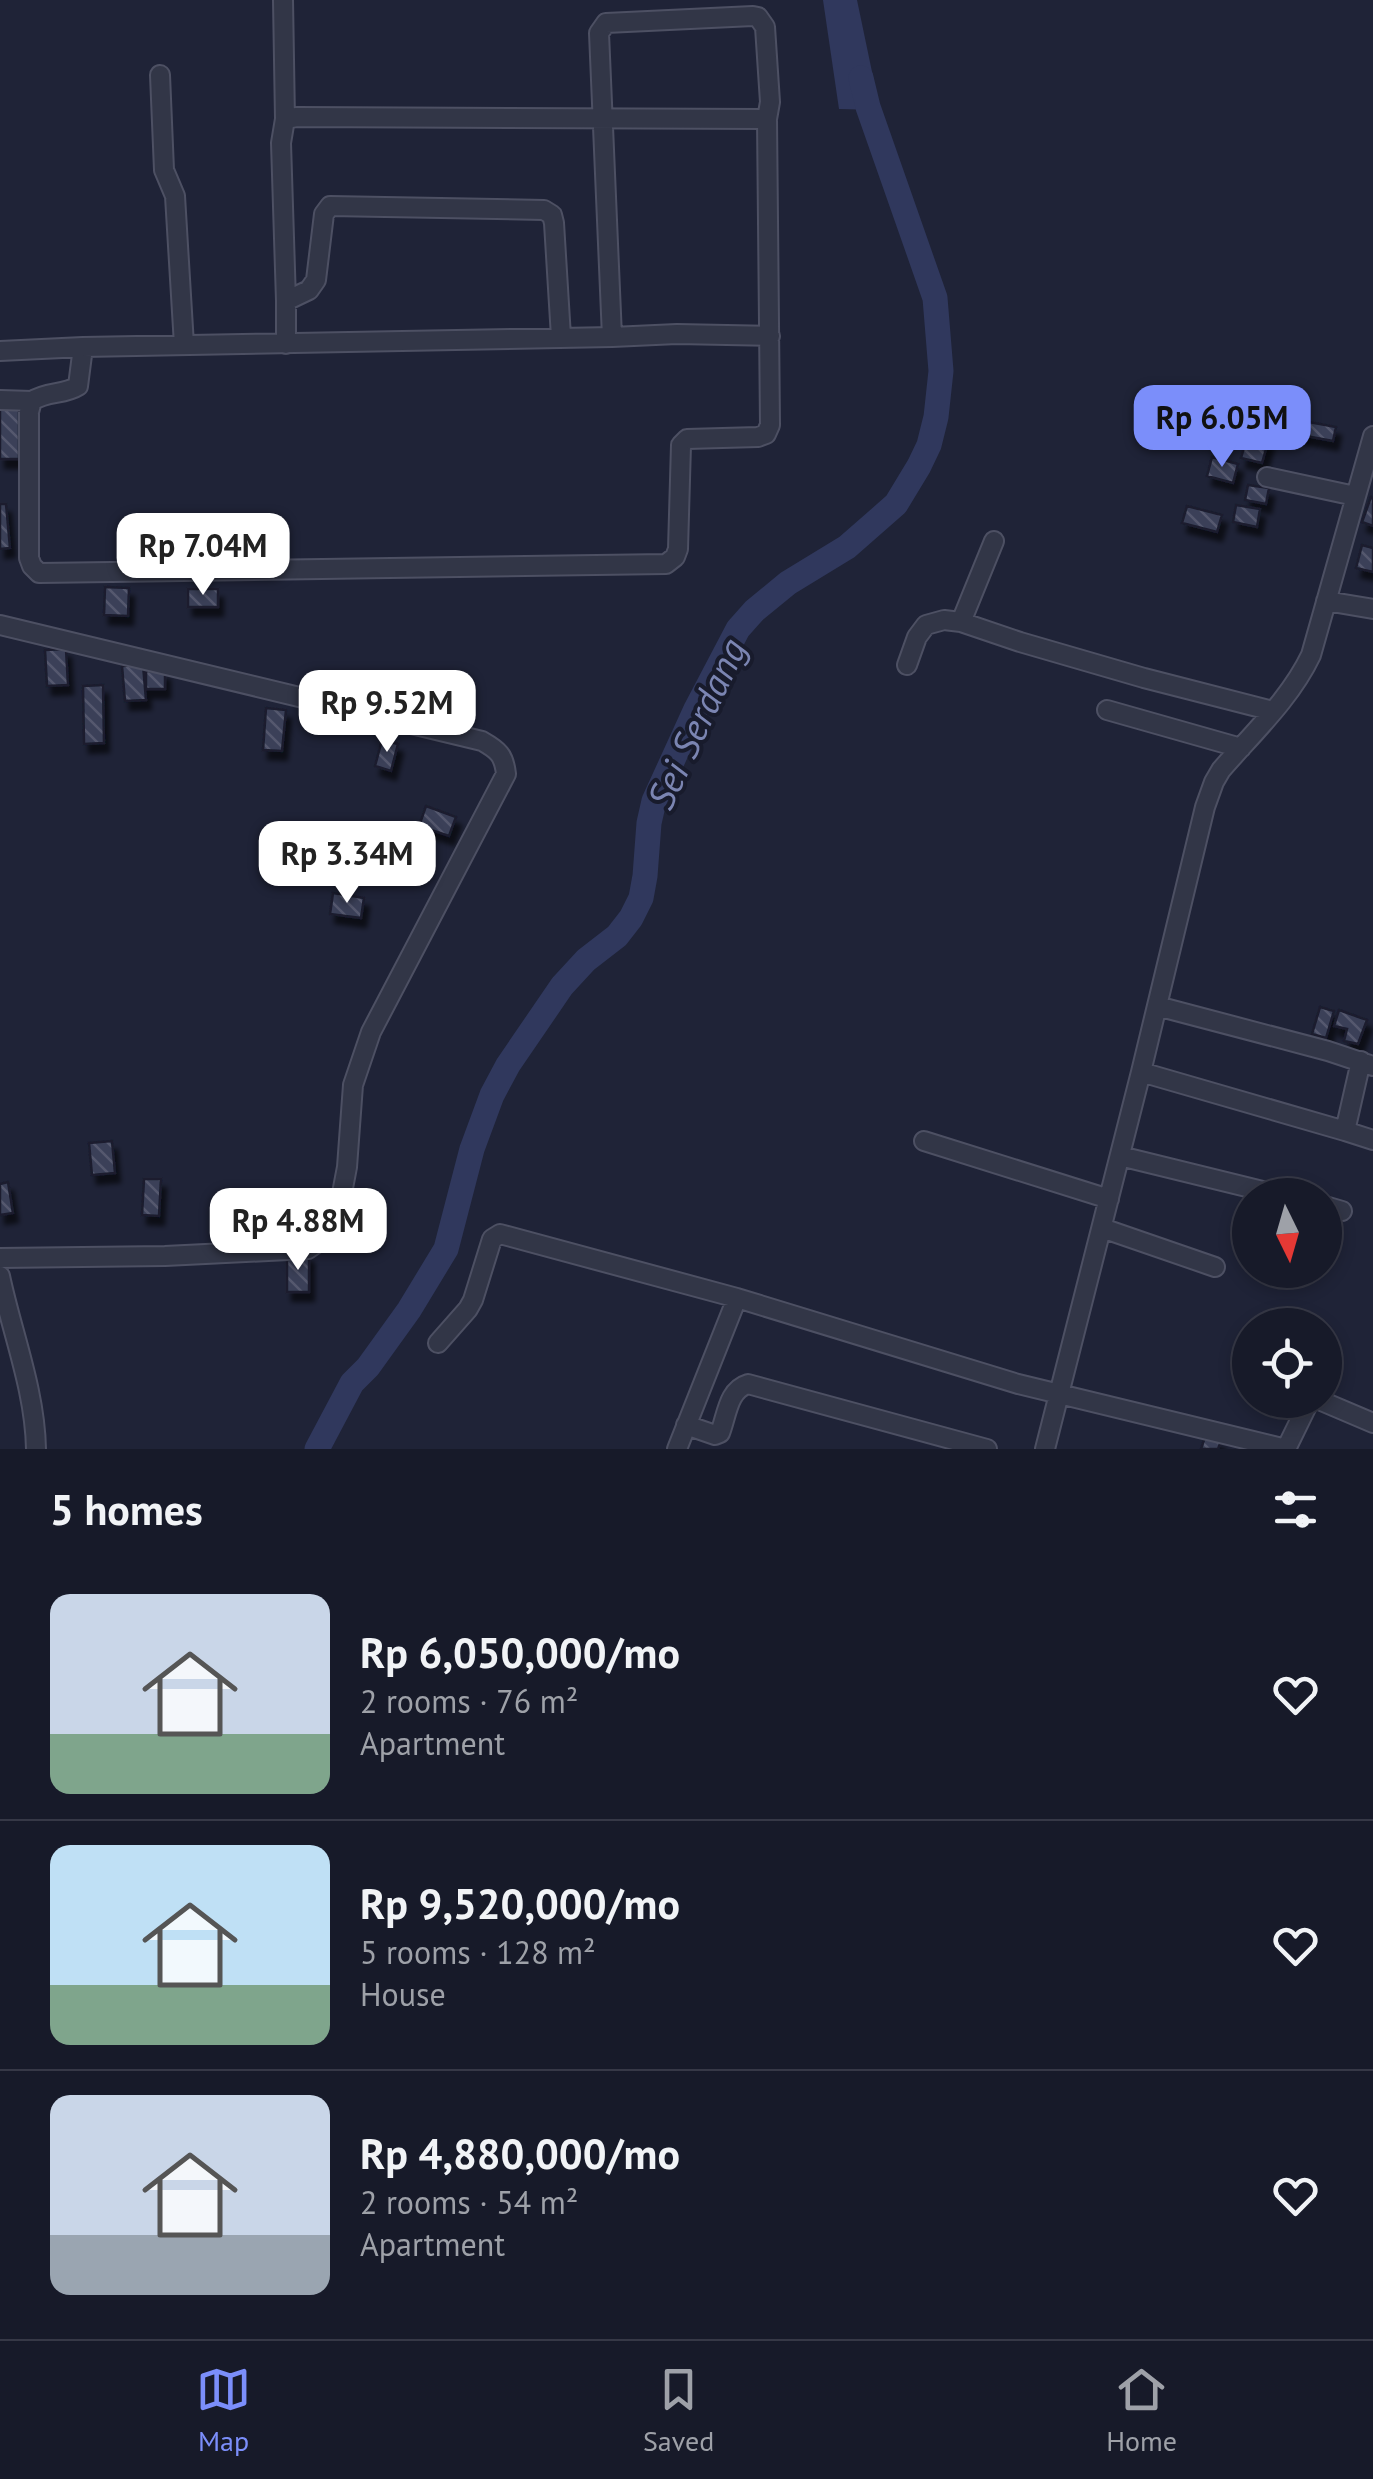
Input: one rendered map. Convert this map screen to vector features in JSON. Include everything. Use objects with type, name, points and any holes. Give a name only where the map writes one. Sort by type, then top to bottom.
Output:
[{"type":"street","points":[[283,0],[286,344]]},
{"type":"street","points":[[32,401],[29,558],[39,573],[666,564],[678,549],[680,445],[687,440],[758,437],[769,431],[770,102],[764,27],[753,16],[604,24],[600,33],[612,337]]},
{"type":"street","points":[[160,75],[164,170],[175,196],[184,346]]},
{"type":"street","points":[[285,119],[768,119]]},
{"type":"street","points":[[286,301],[309,290],[316,280],[324,214],[330,206],[544,210],[552,215],[554,223],[561,337]]},
{"type":"street","points":[[0,351],[677,334],[770,336]]},
{"type":"street","points":[[0,400],[32,401],[78,386],[83,347]]},
{"type":"street","points":[[1045,1449],[1210,795],[1222,770],[1301,676],[1311,655],[1373,436]]},
{"type":"street","points":[[1267,477],[1355,496]]},
{"type":"street","points":[[961,622],[994,541]]},
{"type":"street","points":[[1326,602],[1373,609]]},
{"type":"street","points":[[907,665],[926,625],[944,620],[961,622],[1126,673],[1273,711]]},
{"type":"street","points":[[0,625],[482,741],[498,749],[506,774],[371,1032],[353,1086],[346,1167],[331,1234],[308,1249],[0,1258]]},
{"type":"street","points":[[1107,710],[1240,748]]},
{"type":"street","points":[[1157,1006],[1367,1064],[1345,1130]]},
{"type":"street","points":[[1141,1072],[1373,1140]]},
{"type":"street","points":[[924,1141],[1109,1198]]},
{"type":"street","points":[[1120,1156],[1232,1183]]},
{"type":"street","points":[[1102,1228],[1215,1267]]},
{"type":"street","points":[[438,1343],[468,1309],[490,1244],[500,1234],[736,1298],[999,1378],[1286,1449],[1301,1418]]},
{"type":"street","points":[[0,1276],[32,1406],[36,1449]]},
{"type":"street","points":[[676,1449],[689,1426],[736,1298]]},
{"type":"street","points":[[689,1426],[715,1435],[721,1431],[734,1392],[748,1384],[986,1449]]},
{"type":"street","points":[[1342,1410],[1373,1423]]},
{"type":"water","points":[[823,0],[857,0],[880,110],[839,109]]},
{"type":"building","points":[[0,405],[19,405],[19,459],[0,459]]},
{"type":"building","points":[[1298,420],[1336,427],[1333,441],[1295,434]]},
{"type":"building","points":[[1249,430],[1270,435],[1262,463],[1241,458]]},
{"type":"building","points":[[1212,457],[1238,464],[1233,483],[1207,476]]},
{"type":"building","points":[[1248,485],[1269,488],[1266,504],[1245,500]]},
{"type":"building","points":[[1373,498],[1373,526],[1362,522]]},
{"type":"building","points":[[0,504],[6,504],[10,548],[0,549]]},
{"type":"building","points":[[1236,505],[1260,509],[1257,527],[1233,522]]},
{"type":"building","points":[[1187,506],[1222,515],[1217,532],[1182,523]]},
{"type":"building","points":[[1362,545],[1373,548],[1373,572],[1356,568]]},
{"type":"building","points":[[105,587],[129,588],[128,616],[104,615]]},
{"type":"building","points":[[188,589],[218,589],[218,607],[188,607]]},
{"type":"building","points":[[66,649],[68,685],[47,686],[45,650]]},
{"type":"building","points":[[143,665],[146,700],[125,701],[122,666]]},
{"type":"building","points":[[146,671],[165,671],[165,689],[146,689]]},
{"type":"building","points":[[103,685],[104,743],[84,744],[83,686]]},
{"type":"building","points":[[266,708],[286,710],[282,751],[263,750]]},
{"type":"building","points":[[382,740],[398,744],[391,771],[375,766]]},
{"type":"building","points":[[426,806],[456,817],[449,836],[419,826]]},
{"type":"building","points":[[333,893],[364,898],[361,918],[330,914]]},
{"type":"building","points":[[1320,1007],[1334,1011],[1326,1038],[1312,1034]]},
{"type":"building","points":[[1339,1010],[1367,1020],[1358,1044],[1344,1041],[1347,1029],[1334,1026]]},
{"type":"building","points":[[112,1141],[115,1173],[92,1175],[89,1143]]},
{"type":"building","points":[[144,1179],[161,1179],[159,1216],[142,1215]]},
{"type":"building","points":[[8,1182],[13,1213],[0,1215],[0,1184]]},
{"type":"building","points":[[287,1253],[309,1254],[309,1292],[287,1292]]},
{"type":"building","points":[[1205,1437],[1221,1441],[1218,1449],[1201,1449]]},
{"type":"waterway","name":"Sei Serdang","points":[[317,1449],[352,1383],[409,1310],[446,1249],[472,1149],[508,1065],[562,986],[631,918],[641,898],[654,801],[738,629],[788,583],[847,547],[896,504],[929,445],[941,371],[935,298],[861,78]]}]
